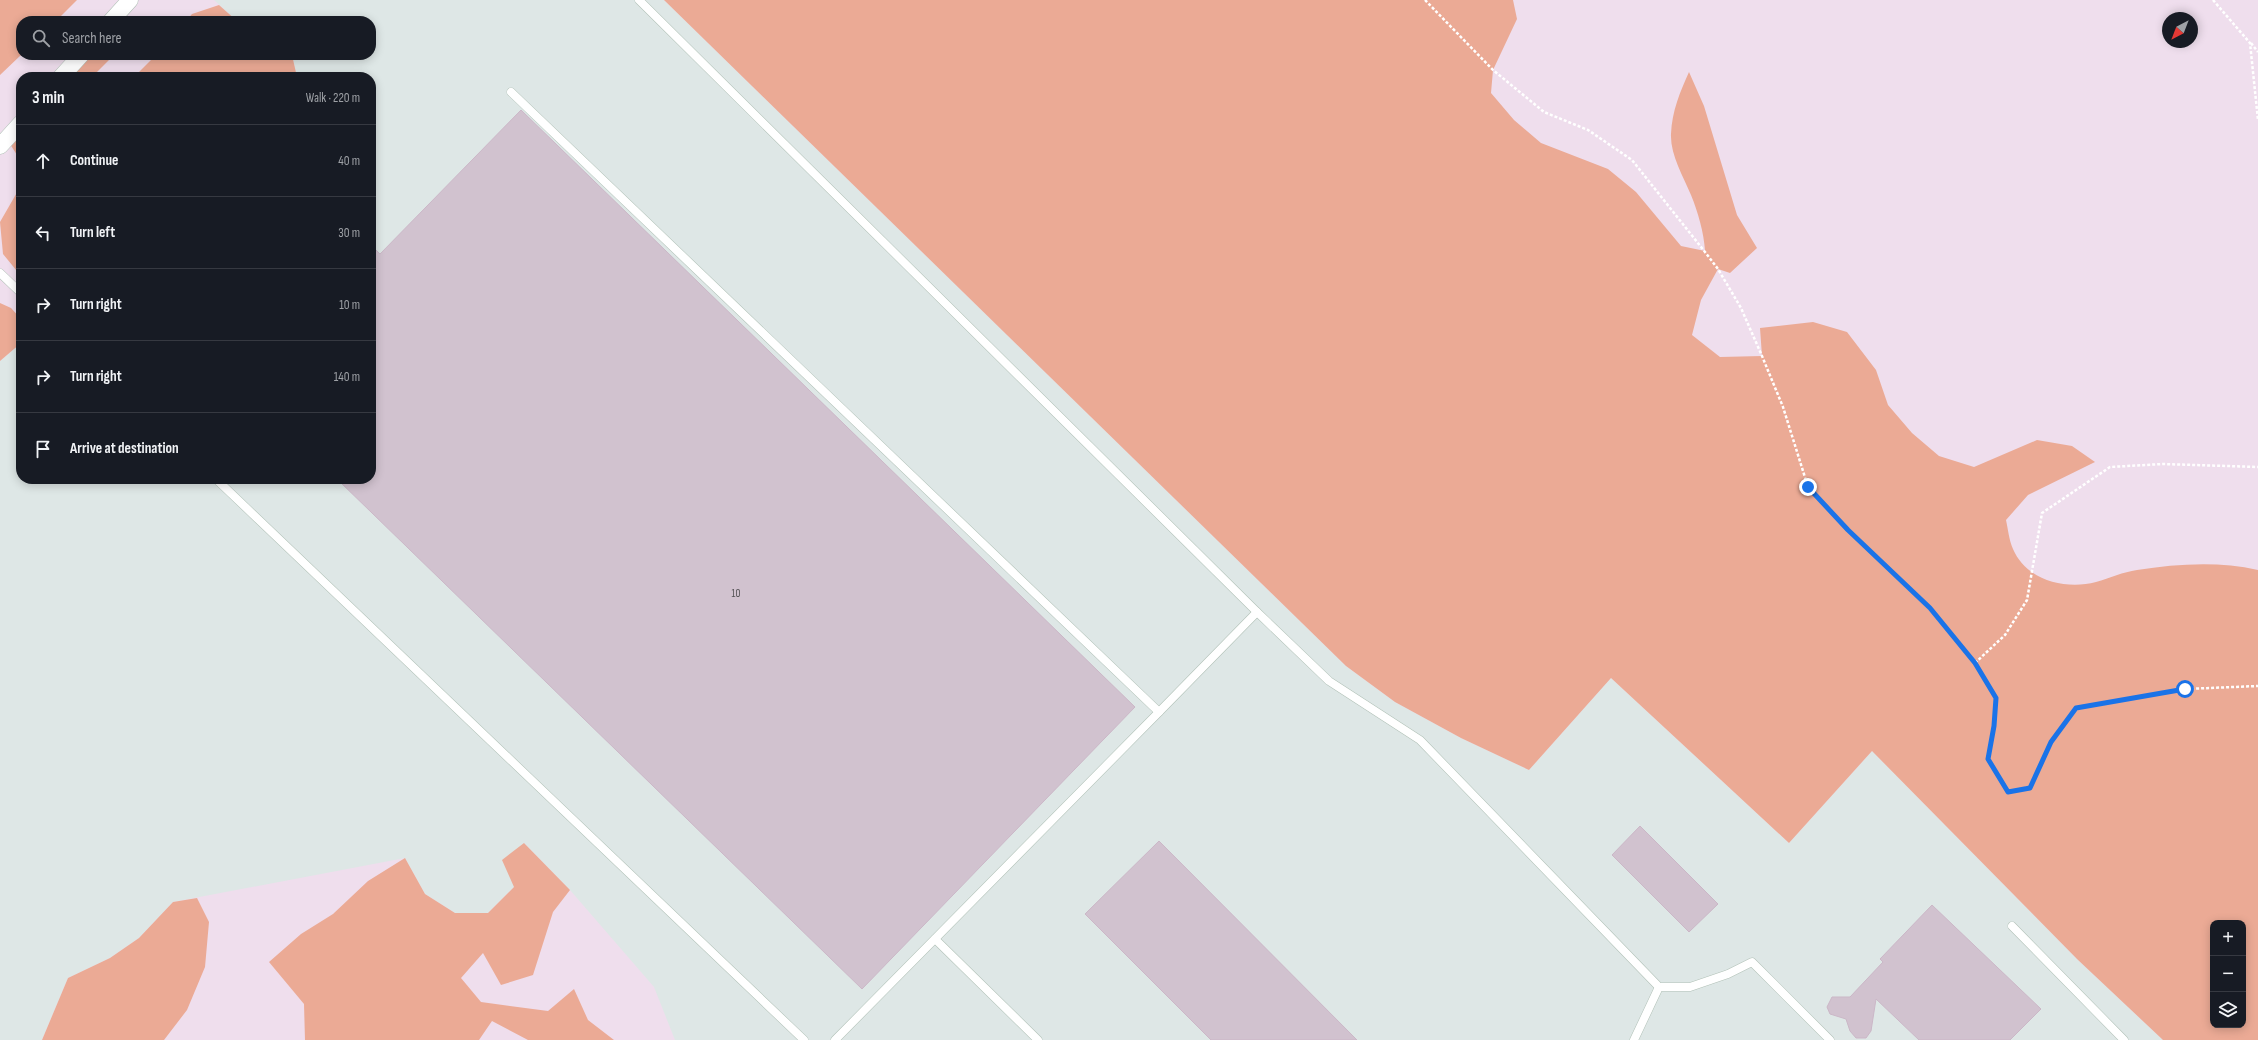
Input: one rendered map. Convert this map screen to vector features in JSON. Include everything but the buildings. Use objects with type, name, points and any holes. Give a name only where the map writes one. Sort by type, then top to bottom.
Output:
[{"type":"street","points":[[116,16],[130,0]]},
{"type":"street","points":[[66,72],[77,60]]},
{"type":"street","points":[[0,146],[16,128]]},
{"type":"lane","points":[[639,0],[1257,612],[1329,681],[1420,740],[1659,987],[1690,987],[1728,974],[1752,962],[1830,1040]]},
{"type":"lane","points":[[511,92],[1159,712]]},
{"type":"lane","points":[[0,273],[16,288]]},
{"type":"lane","points":[[221,484],[804,1040]]},
{"type":"lane","points":[[835,1040],[1257,612]]},
{"type":"lane","points":[[2012,926],[2124,1040]]},
{"type":"lane","points":[[935,939],[1038,1040]]},
{"type":"lane","points":[[1634,1040],[1659,987]]},
{"type":"path","points":[[1425,0],[1494,70],[1544,112],[1588,130],[1632,160],[1714,263],[1741,308],[1783,407],[1808,487],[1848,530],[1930,608],[1975,663],[1996,698],[1994,726],[1988,759],[2008,792],[2030,788],[2051,742],[2076,708],[2185,689],[2258,686]]},
{"type":"path","points":[[2213,0],[2258,52]]},
{"type":"path","points":[[2250,43],[2258,120]]},
{"type":"path","points":[[1975,663],[2005,635],[2027,600],[2042,512],[2110,467],[2163,464],[2258,467]]},
{"type":"shaded area","points":[[0,0],[77,0],[61,16],[16,16],[16,60],[0,75]]},
{"type":"shaded area","points":[[214,0],[664,0],[1346,666],[1395,702],[1461,738],[1529,770],[1611,678],[1789,843],[1872,751],[2077,959],[2163,1040],[675,1040],[654,987],[570,890],[524,843],[514,887],[488,913],[455,913],[425,894],[405,858],[173,902],[139,938],[110,958],[68,978],[42,1040],[0,1040],[0,361],[16,347],[16,484],[376,484],[376,72],[296,72],[293,60],[376,60],[376,16],[232,16]]},
{"type":"shaded area","points":[[664,0],[1513,0],[1517,19],[1493,70],[1491,93],[1514,120],[1541,143],[1608,169],[1636,192],[1681,246],[1705,251],[1698,215],[1675,157],[1671,142],[1675,110],[1689,72],[1704,106],[1737,215],[1757,248],[1730,273],[1718,269],[1701,300],[1692,335],[1720,357],[1762,356],[1760,328],[1813,322],[1847,332],[1876,370],[1888,405],[1912,433],[1939,456],[1974,467],[2037,440],[2072,446],[2095,462],[2028,495],[2006,520],[2012,546],[2019,560],[2037,575],[2048,580],[2072,585],[2084,584],[2096,582],[2132,571],[2198,564],[2228,565],[2258,570],[2258,1040],[2163,1040],[2077,959],[1872,751],[1789,843],[1611,678],[1529,770],[1461,738],[1395,702],[1346,666]]},
{"type":"shaded area","points":[[219,5],[231,16],[190,16],[192,14]]},
{"type":"shaded area","points":[[71,60],[109,60],[97,72],[63,72]]},
{"type":"shaded area","points":[[151,60],[293,60],[296,72],[139,72]]},
{"type":"shaded area","points":[[16,131],[16,153],[3,133]]},
{"type":"shaded area","points":[[16,194],[16,270],[3,254],[0,222]]},
{"type":"shaded area","points":[[0,303],[11,308],[16,314],[16,347],[0,361]]},
{"type":"shaded area","points":[[524,843],[570,890],[553,912],[533,975],[501,985],[483,953],[461,978],[481,1002],[548,1011],[574,989],[588,1020],[614,1040],[528,1040],[492,1021],[479,1040],[305,1040],[304,1004],[269,962],[301,934],[333,914],[368,881],[405,858],[425,894],[455,913],[488,913],[514,887],[502,860]]},
{"type":"shaded area","points":[[197,898],[209,922],[205,967],[187,1010],[164,1040],[42,1040],[68,978],[110,958],[139,938],[173,902]]},
{"type":"route","points":[[1808,487],[1848,530],[1930,608],[1975,663],[1996,698],[1994,726],[1988,759],[2008,792],[2030,788],[2051,742],[2076,708],[2185,689]]}]
